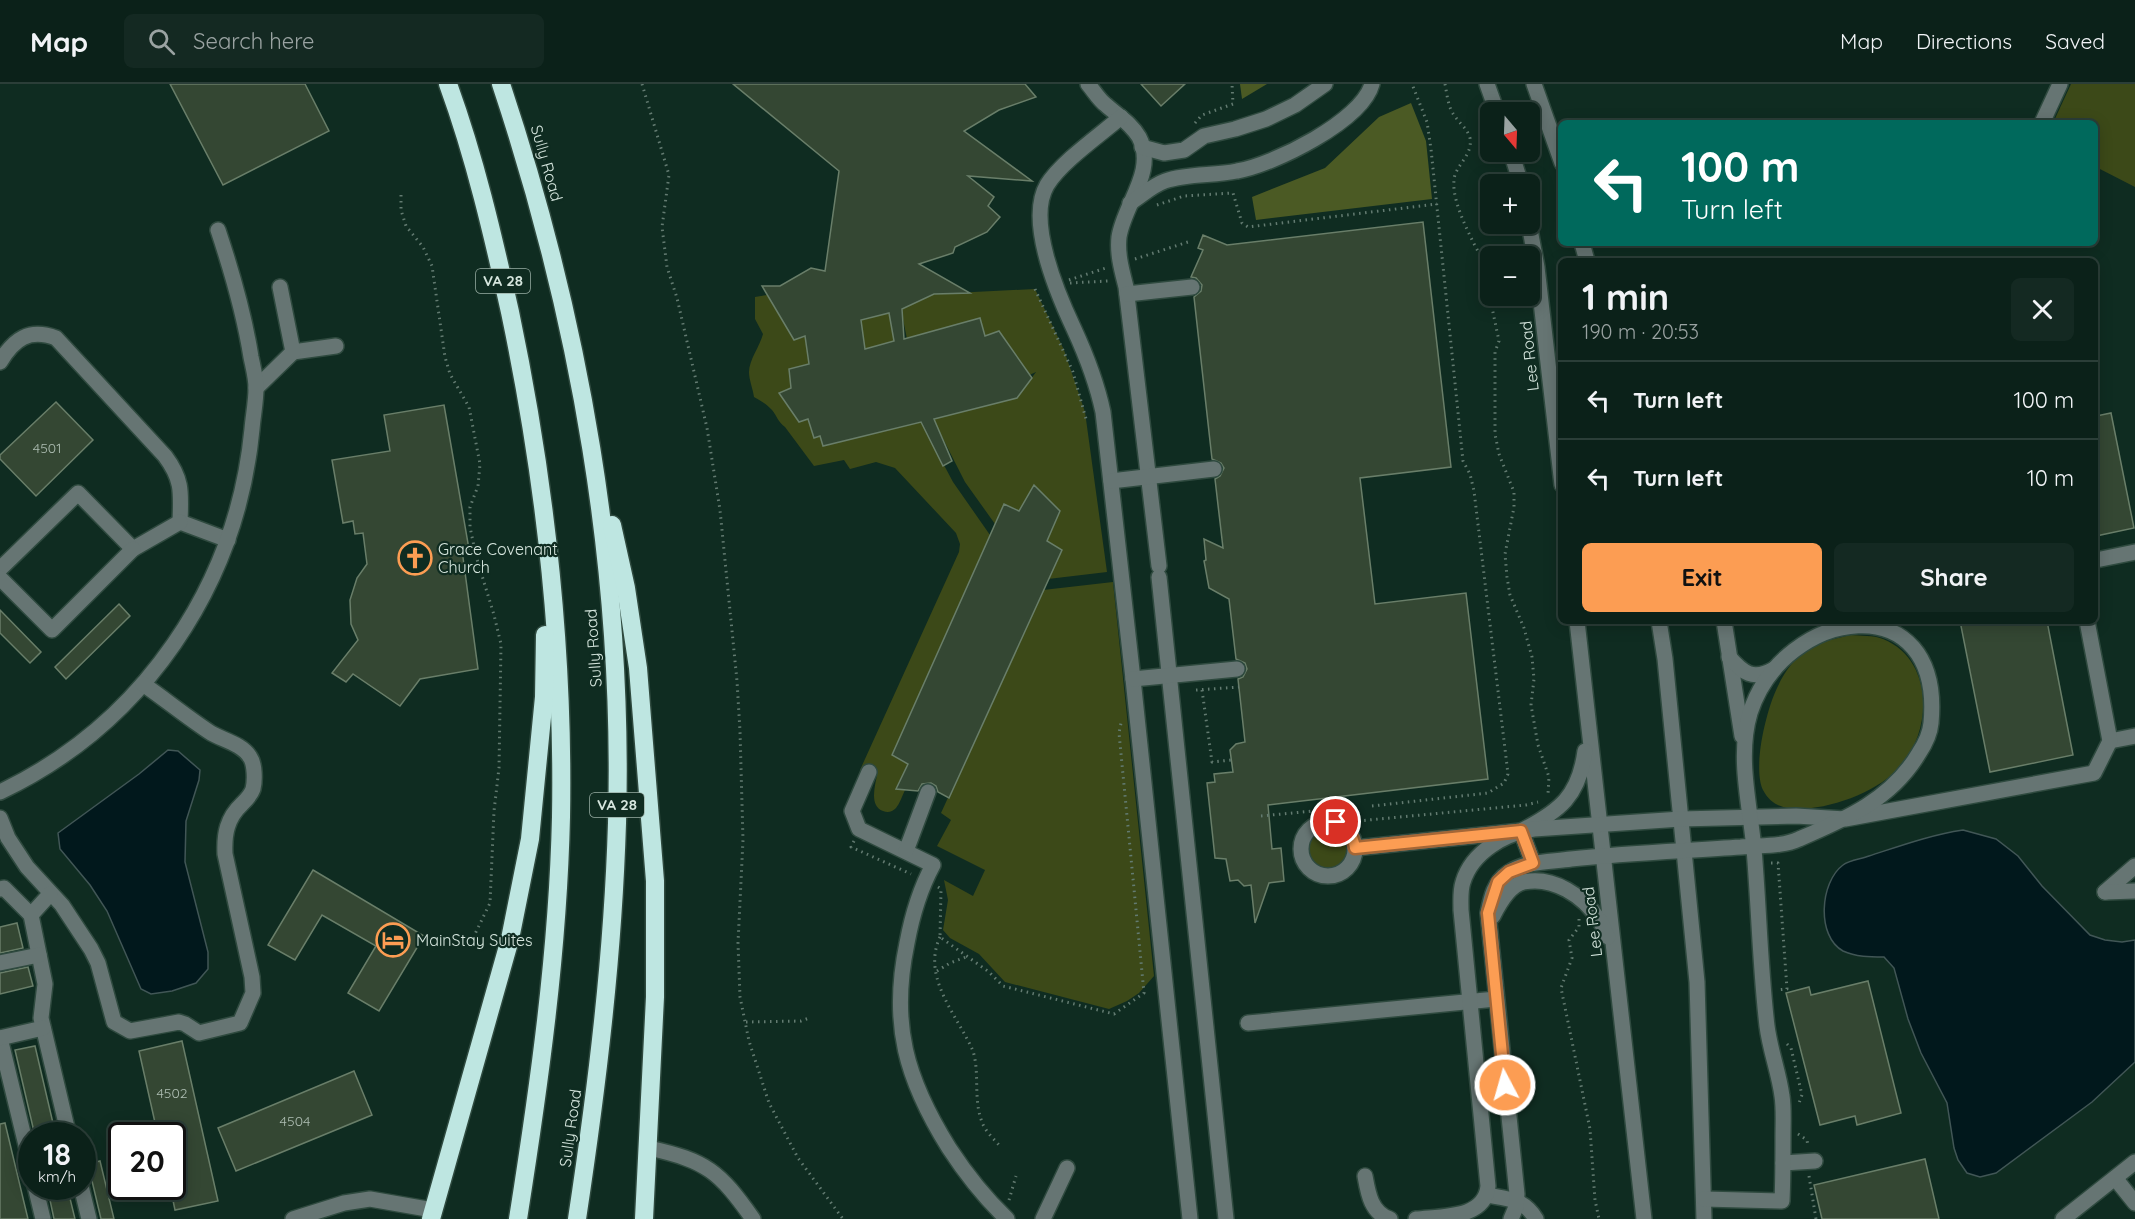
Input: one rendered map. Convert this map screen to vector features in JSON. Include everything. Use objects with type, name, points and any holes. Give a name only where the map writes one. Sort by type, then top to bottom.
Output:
[{"type":"highway","name":"VA 28","points":[[448,84],[478,179],[500,264],[522,371],[541,483],[557,655],[561,818],[556,911],[547,1020],[518,1219]]},
{"type":"highway","name":"Sully Road","points":[[501,84],[521,143],[553,254],[582,392],[594,464],[608,578],[614,653],[617,820],[609,970],[593,1109],[577,1219]]},
{"type":"highway","points":[[582,392],[620,561],[638,668],[655,881],[655,997],[644,1219]]},
{"type":"highway","points":[[432,1215],[510,939],[530,839],[544,697],[545,595],[541,483]]},
{"type":"street","points":[[1088,84],[1105,105],[1133,128],[1142,147],[1143,172],[1122,220],[1119,257],[1127,294],[1159,571],[1226,1219]]},
{"type":"street","points":[[1142,147],[1164,153],[1184,150],[1204,136],[1266,119],[1295,105],[1325,84]]},
{"type":"street","points":[[1130,203],[1162,182],[1239,171],[1309,142],[1331,129],[1352,112],[1364,99],[1372,84]]},
{"type":"street","points":[[1487,84],[1493,102]]},
{"type":"street","points":[[1534,84],[1558,152]]},
{"type":"street","points":[[1543,84],[1546,118]]},
{"type":"street","points":[[2043,120],[2060,84]]},
{"type":"street","points":[[1121,117],[1058,172],[1048,184],[1040,212],[1044,246],[1055,286],[1075,330],[1100,398],[1133,680],[1190,1219]]},
{"type":"street","points":[[0,792],[37,772],[87,737],[110,718],[143,684],[169,651],[196,610],[214,575],[228,540],[243,494],[249,464],[256,388],[246,324],[218,230]]},
{"type":"street","name":"Lee Road","points":[[1531,234],[1537,267],[1558,450]]},
{"type":"street","points":[[280,287],[293,352]]},
{"type":"street","points":[[1127,294],[1192,287]]},
{"type":"street","points":[[0,362],[7,350],[25,336],[35,333],[56,338],[165,456],[176,471],[181,488],[180,522]]},
{"type":"street","points":[[256,388],[293,352],[336,345]]},
{"type":"street","points":[[1111,481],[1214,469]]},
{"type":"street","points":[[0,569],[78,493],[134,549]]},
{"type":"street","points":[[180,522],[228,540]]},
{"type":"street","points":[[0,578],[52,630],[134,549],[180,522]]},
{"type":"street","points":[[2098,560],[2135,552]]},
{"type":"street","name":"Lee Road","points":[[1577,624],[1644,1219]]},
{"type":"street","points":[[1659,624],[1665,659],[1697,982],[1704,1219]]},
{"type":"street","points":[[1704,1199],[1782,1201],[1783,1099],[1767,1028],[1754,846],[1743,745],[1724,624]]},
{"type":"street","points":[[1355,848],[1599,824],[1681,819],[1796,816],[1845,819],[2094,772],[2109,741],[2087,624]]},
{"type":"street","points":[[1511,1219],[1517,1200],[1488,913],[1498,882],[1509,872],[1533,863],[1792,843],[1845,819],[1888,791],[1913,764],[1928,738],[1931,725],[1931,700],[1926,670],[1908,643],[1899,636],[1871,625],[1841,628],[1804,642],[1776,668],[1761,688],[1747,726],[1743,745]]},
{"type":"street","points":[[1729,657],[1742,670],[1750,674],[1766,674],[1776,668]]},
{"type":"street","points":[[1133,680],[1237,669]]},
{"type":"street","points":[[0,818],[18,854],[38,881],[62,905],[92,949],[114,1022],[130,1031],[139,1031],[179,1022],[200,1033],[240,1023],[253,993],[252,977],[224,842],[226,828],[233,814],[249,798],[253,789],[252,762],[250,756],[240,748],[211,732],[143,684]]},
{"type":"street","points":[[1416,1219],[1467,1213],[1483,1203],[1488,1195],[1461,910],[1463,882],[1481,854],[1504,838],[1545,819],[1569,798],[1578,783],[1583,768],[1588,728]]},
{"type":"street","points":[[2109,741],[2135,736]]},
{"type":"street","points":[[869,772],[852,811],[859,829],[933,865],[925,880],[912,918],[902,972],[900,1008],[904,1048],[918,1092],[931,1120],[957,1160],[987,1199],[1007,1219]]},
{"type":"street","points":[[906,851],[928,792]]},
{"type":"street","points":[[1521,831],[1533,863]]},
{"type":"street","points":[[2135,866],[2105,892],[2135,891]]},
{"type":"street","points":[[1490,931],[1499,904],[1513,888],[1522,882],[1547,882],[1568,890],[1588,908],[1599,919],[1613,948]]},
{"type":"street","points":[[0,890],[4,888],[31,915],[45,984],[41,1018],[66,1122]]},
{"type":"street","points":[[31,915],[50,894]]},
{"type":"street","points":[[0,963],[39,955]]},
{"type":"street","points":[[1248,1023],[1496,999]]},
{"type":"street","points":[[20,1122],[0,1038],[43,1028]]},
{"type":"street","points":[[649,1148],[687,1158],[715,1173],[730,1188],[753,1219]]},
{"type":"street","points":[[1783,1163],[1812,1161]]},
{"type":"street","points":[[2063,1219],[2135,1162]]},
{"type":"street","points":[[1043,1219],[1067,1168]]},
{"type":"street","points":[[1365,1176],[1371,1200],[1377,1211],[1390,1219]]},
{"type":"street","points":[[2115,1178],[2135,1203]]},
{"type":"street","points":[[1488,1195],[1517,1200],[1527,1206],[1536,1219]]},
{"type":"street","points":[[293,1219],[344,1203],[370,1199],[432,1215]]},
{"type":"street","points":[[38,1200],[43,1219]]},
{"type":"street","points":[[84,1200],[89,1219]]},
{"type":"path","points":[[642,84],[669,175],[662,226],[667,267],[677,298],[707,428],[720,510],[740,731],[743,840],[738,943],[740,997],[758,1072],[778,1122],[798,1158],[843,1219]]},
{"type":"path","points":[[1190,127],[1202,115],[1233,104],[1232,84]]},
{"type":"path","points":[[1372,806],[1488,793],[1504,783],[1508,774],[1474,491],[1464,461],[1427,122],[1412,84]]},
{"type":"path","points":[[1445,84],[1452,110],[1470,139],[1470,148],[1454,178],[1454,192],[1466,228],[1480,254]]},
{"type":"path","points":[[1149,210],[1184,196],[1233,193],[1242,223],[1248,227],[1437,204]]},
{"type":"path","points":[[401,195],[401,210],[406,226],[423,247],[432,266],[445,357],[450,374],[469,407],[480,464],[478,486],[470,507],[470,527],[501,644],[499,768],[494,811],[490,903],[474,936]]},
{"type":"path","points":[[1035,289],[1073,372],[1087,420]]},
{"type":"path","points":[[1261,816],[1334,809],[1352,813],[1358,821],[1526,805],[1536,803],[1548,794],[1549,777],[1538,745],[1531,705],[1534,679],[1533,657],[1524,627],[1515,611],[1507,577],[1505,554],[1514,507],[1514,492],[1499,454],[1495,434],[1495,352],[1498,340],[1492,306]]},
{"type":"path","points":[[1202,690],[1212,762],[1231,760]]},
{"type":"path","points":[[940,937],[989,972],[1004,986],[1114,1014],[1144,993],[1119,733],[1122,716]]},
{"type":"path","points":[[859,829],[851,847],[934,883],[941,889],[940,937],[935,949],[939,987],[969,1043],[975,1060],[977,1104],[982,1123],[999,1145]]},
{"type":"path","points":[[1764,864],[1778,863],[1779,874],[1787,989],[1774,990]]},
{"type":"path","points":[[1580,917],[1578,921],[1580,927],[1569,940],[1572,958],[1561,988],[1590,1129],[1595,1200],[1599,1219]]},
{"type":"path","points":[[937,971],[966,957]]},
{"type":"path","points":[[745,1022],[801,1021],[809,1018]]},
{"type":"path","points":[[1784,1040],[1791,1048],[1802,1095],[1799,1104]]},
{"type":"path","points":[[1796,1131],[1799,1137],[1808,1140],[1812,1161],[1810,1182],[1816,1219]]},
{"type":"green space","points":[[1240,84],[1267,84],[1242,99]]},
{"type":"green space","points":[[2071,84],[2135,84],[2135,187],[2098,168],[2098,120],[2054,120]]},
{"type":"green space","points":[[1411,103],[1426,141],[1432,199],[1256,220],[1252,197],[1325,168],[1379,117]]},
{"type":"green space","points":[[1035,289],[1064,350],[1085,412],[1107,572],[1048,579],[1047,541],[1060,511],[1034,485],[1019,511],[1004,504],[995,524],[965,482],[933,419],[1017,398],[1036,372],[1027,376],[985,336],[980,318],[907,339],[901,309],[934,294]]},
{"type":"green space","points":[[767,295],[794,339],[862,327],[861,320],[889,310],[895,341],[789,369],[791,388],[779,393],[799,421],[808,419],[814,438],[820,436],[823,446],[921,422],[953,482],[990,535],[892,755],[908,764],[896,789],[905,790],[897,806],[890,812],[879,808],[874,800],[877,775],[860,770],[959,552],[960,544],[956,533],[895,468],[876,462],[850,469],[844,460],[814,466],[772,410],[754,397],[749,367],[763,334],[755,319],[755,297]]},
{"type":"green space","points":[[1113,582],[1154,976],[1139,993],[1109,1009],[1005,982],[979,954],[950,938],[943,930],[948,900],[944,880],[973,896],[985,870],[937,846],[951,820],[941,813],[1043,590]]},
{"type":"green space","points":[[1851,635],[1883,639],[1900,649],[1912,663],[1920,680],[1923,699],[1922,718],[1917,737],[1909,755],[1897,770],[1876,786],[1837,803],[1797,809],[1782,807],[1769,799],[1763,790],[1759,767],[1762,737],[1774,694],[1787,670],[1802,653],[1822,643]]},
{"type":"green space","points":[[1328,829],[1342,835],[1348,849],[1342,863],[1328,869],[1314,863],[1308,849],[1314,835]]},
{"type":"water","points":[[168,750],[178,751],[200,770],[186,821],[185,862],[208,952],[208,969],[196,983],[172,991],[151,994],[141,989],[107,911],[90,885],[60,849],[58,833]]},
{"type":"water","points":[[1963,830],[1996,839],[2018,856],[2042,886],[2090,935],[2122,942],[2135,940],[2135,1062],[2092,1102],[1996,1173],[1980,1177],[1967,1173],[1958,1160],[1947,1103],[1921,1053],[1908,1019],[1894,968],[1884,957],[1853,954],[1843,951],[1834,944],[1828,934],[1824,909],[1829,884],[1835,873],[1846,863],[1927,838]]},
{"type":"building","points":[[170,84],[305,84],[329,131],[223,185]]},
{"type":"building","points":[[733,84],[1025,84],[1036,97],[999,110],[964,131],[1032,181],[968,176],[994,197],[988,206],[1000,217],[987,232],[955,247],[953,253],[919,264],[970,293],[934,294],[902,309],[904,339],[980,318],[985,336],[999,331],[1032,378],[1017,398],[934,419],[952,461],[943,466],[921,422],[823,446],[820,436],[814,438],[808,419],[799,422],[779,393],[791,388],[789,369],[809,364],[805,336],[794,340],[762,286],[780,286],[811,268],[825,271],[839,171]],"holes":[[[889,313],[894,341],[865,349],[861,320]]]},
{"type":"building","points":[[1141,84],[1185,84],[1161,106]]},
{"type":"building","points":[[1423,222],[1451,467],[1360,478],[1375,604],[1466,593],[1488,779],[1268,805],[1272,849],[1281,848],[1284,881],[1269,883],[1255,923],[1251,885],[1244,886],[1238,880],[1230,881],[1226,859],[1215,858],[1207,783],[1215,782],[1214,774],[1233,772],[1230,750],[1236,744],[1245,742],[1238,679],[1243,677],[1247,669],[1245,663],[1236,659],[1229,599],[1209,588],[1204,561],[1206,560],[1204,539],[1223,548],[1215,479],[1220,476],[1224,468],[1221,463],[1212,459],[1194,297],[1201,291],[1202,285],[1196,278],[1191,277],[1203,250],[1198,248],[1203,235],[1227,245]]},
{"type":"building","points":[[56,402],[93,440],[36,496],[0,459],[0,455]]},
{"type":"building","name":"Grace Covenant Church","points":[[444,405],[469,549],[462,550],[478,669],[420,679],[400,706],[353,674],[346,682],[332,673],[358,640],[351,624],[350,600],[357,578],[367,564],[363,533],[355,534],[353,521],[343,523],[332,460],[390,451],[384,415]]},
{"type":"building","points":[[2111,413],[2134,528],[2098,536],[2098,416]]},
{"type":"building","points":[[1034,485],[1060,511],[1047,541],[1062,550],[949,798],[938,792],[936,786],[931,783],[922,784],[918,791],[896,789],[908,764],[892,755],[1004,504],[1019,511]]},
{"type":"building","points":[[119,604],[130,616],[66,679],[55,667]]},
{"type":"building","points":[[0,610],[41,652],[30,663],[0,633]]},
{"type":"building","points":[[1961,624],[2048,624],[2073,755],[1990,772]]},
{"type":"building","name":"MainStay Suites","points":[[313,870],[424,936],[379,1011],[348,993],[376,946],[322,915],[295,960],[268,945]]},
{"type":"building","points":[[17,923],[23,948],[0,953],[0,927]]},
{"type":"building","points":[[28,967],[33,986],[0,994],[0,973]]},
{"type":"building","points":[[1868,981],[1901,1113],[1857,1125],[1855,1116],[1820,1125],[1786,993],[1809,987],[1811,995]]},
{"type":"building","points":[[182,1041],[218,1201],[175,1210],[173,1200],[186,1200],[186,1122],[155,1122],[139,1051]]},
{"type":"building","points":[[35,1046],[53,1122],[32,1122],[15,1050]]},
{"type":"building","points":[[354,1071],[372,1115],[236,1171],[218,1128]]},
{"type":"building","points":[[5,1123],[18,1177],[18,1200],[23,1200],[28,1219],[0,1219],[0,1124]]},
{"type":"building","points":[[1925,1159],[1939,1219],[1822,1219],[1814,1185]]},
{"type":"building","points":[[100,1161],[114,1219],[101,1219],[96,1198],[96,1162]]},
{"type":"building","points":[[50,1200],[70,1200],[75,1219],[54,1219]]},
{"type":"place","name":"Grace Covenant Church","points":[[415,558]]},
{"type":"place","name":"MainStay Suites","points":[[393,940]]},
{"type":"route","points":[[1336,822],[1349,831],[1354,839],[1355,848],[1521,831],[1533,863],[1509,872],[1498,882],[1490,900],[1488,913],[1505,1085]]}]
